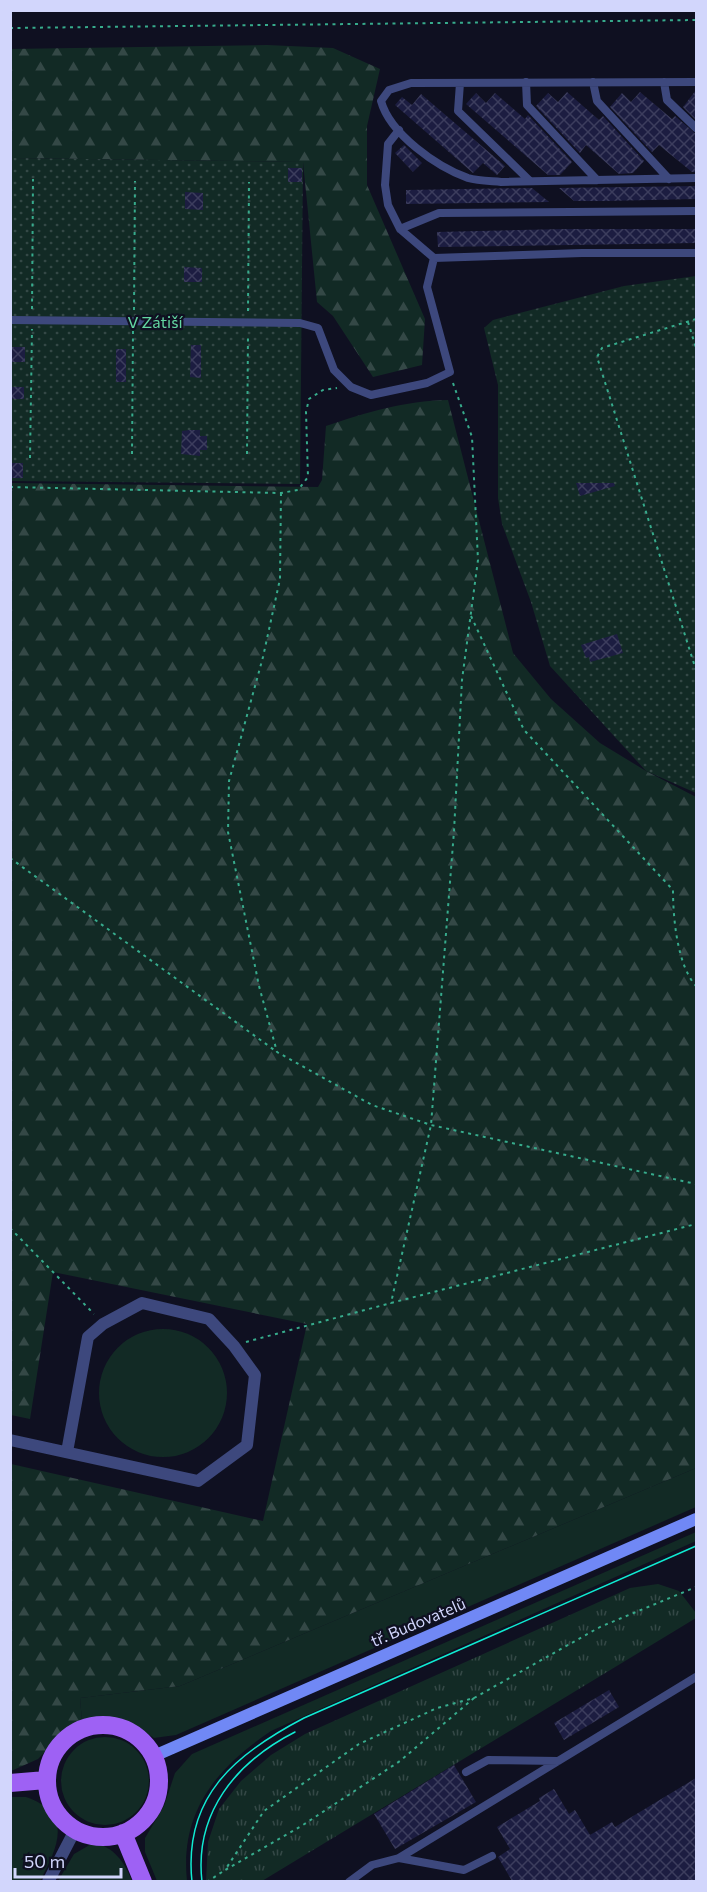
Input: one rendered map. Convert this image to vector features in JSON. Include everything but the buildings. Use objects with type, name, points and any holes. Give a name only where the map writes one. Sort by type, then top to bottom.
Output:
[{"type":"main road","points":[[90,1725],[120,1727],[140,1738],[154,1756],[158,1771],[155,1802],[148,1815],[123,1833],[99,1837],[75,1830],[63,1821],[54,1809],[46,1780],[51,1758],[64,1739],[90,1725]]},
{"type":"main road","points":[[10,1783],[46,1780]]},
{"type":"main road","points":[[123,1833],[143,1881]]},
{"type":"street","points":[[10,1440],[198,1481],[247,1445],[255,1375],[234,1346],[209,1319],[142,1303],[104,1324],[87,1337],[67,1452]]},
{"type":"street","name":"tř. Budovatelů","points":[[154,1756],[696,1519]]},
{"type":"street","points":[[48,1881],[75,1830]]},
{"type":"lane","points":[[526,82],[527,105],[597,180]]},
{"type":"lane","points":[[593,82],[597,101],[669,179]]},
{"type":"lane","points":[[664,82],[668,100],[696,129]]},
{"type":"lane","points":[[696,82],[411,83],[389,90],[381,101],[384,113],[417,148],[444,168],[471,179],[501,182],[696,178]]},
{"type":"lane","points":[[460,83],[458,111],[529,180]]},
{"type":"lane","points":[[399,130],[388,144],[385,185],[388,205],[400,229],[434,258],[582,252],[696,253]]},
{"type":"lane","points":[[400,229],[439,213],[696,211]]},
{"type":"lane","points":[[10,320],[300,323],[318,328],[334,370],[351,387],[371,395],[427,383],[450,372],[427,287],[434,258]]},
{"type":"lane","points":[[349,1881],[372,1865],[399,1858],[696,1677]]},
{"type":"lane","points":[[466,1772],[488,1760],[558,1761]]},
{"type":"lane","points":[[399,1858],[464,1870],[492,1856]]},
{"type":"path","points":[[10,28],[696,20]]},
{"type":"path","points":[[696,319],[602,348],[597,357],[696,670]]},
{"type":"path","points":[[688,322],[696,348]]},
{"type":"path","points":[[391,1303],[431,1125],[454,831],[462,680],[478,560],[472,437],[450,372]]},
{"type":"path","points":[[10,487],[281,493],[298,490],[308,477],[306,412],[309,399],[323,390],[351,387]]},
{"type":"path","points":[[277,1052],[259,986],[228,832],[229,781],[263,657],[280,579],[281,493]]},
{"type":"path","points":[[471,615],[524,730],[673,890],[672,914],[679,948],[696,986]]},
{"type":"path","points":[[10,858],[277,1052],[372,1105],[431,1125],[696,1184]]},
{"type":"path","points":[[234,1346],[696,1224]]},
{"type":"path","points":[[10,1228],[104,1324]]},
{"type":"path","points":[[207,1881],[303,1825],[400,1761],[474,1698],[600,1627],[696,1587]]},
{"type":"path","points":[[225,1870],[264,1811],[350,1751],[437,1708],[474,1698]]},
{"type":"green space","points":[[267,45],[333,48],[380,69],[367,126],[367,185],[425,319],[422,365],[373,377],[333,316],[317,302],[303,162],[11,158],[10,49]]},
{"type":"green space","name":"V Zátiší","points":[[11,158],[303,162],[300,484],[11,481]]},
{"type":"green space","points":[[696,276],[696,793],[646,771],[550,666],[531,602],[502,524],[498,498],[498,385],[484,328],[493,320],[624,286]]},
{"type":"green space","points":[[448,400],[513,653],[551,699],[600,743],[646,771],[696,797],[696,1468],[180,1686],[80,1698],[82,1722],[69,1727],[38,1759],[11,1771],[11,1464],[263,1521],[307,1324],[53,1272],[30,1419],[11,1415],[11,483],[318,487],[322,480],[326,426],[386,408]]},
{"type":"green space","points":[[163,1329],[188,1333],[209,1347],[223,1368],[227,1393],[223,1418],[209,1439],[188,1453],[163,1457],[138,1453],[117,1439],[103,1418],[99,1393],[103,1368],[117,1347],[138,1333]]},
{"type":"green space","points":[[696,1468],[696,1507],[176,1735],[154,1738],[136,1726],[121,1720],[104,1719],[82,1722],[80,1698],[180,1686]]},
{"type":"green space","points":[[696,1532],[696,1541],[271,1731],[234,1760],[206,1794],[189,1834],[186,1856],[187,1881],[157,1881],[145,1852],[145,1838],[164,1806],[175,1773],[192,1754]]},
{"type":"green space","points":[[658,1584],[679,1591],[696,1613],[696,1618],[262,1881],[206,1882],[208,1842],[219,1809],[241,1781],[271,1755],[305,1734],[630,1588]]},
{"type":"green space","points":[[96,1737],[114,1737],[130,1744],[142,1756],[149,1772],[149,1790],[142,1806],[130,1818],[114,1825],[96,1825],[80,1818],[68,1806],[61,1790],[61,1772],[68,1756],[80,1744]]},
{"type":"green space","points":[[11,1797],[26,1797],[41,1804],[51,1813],[58,1833],[52,1856],[40,1881],[11,1881]]},
{"type":"green space","points":[[93,1843],[107,1848],[118,1856],[132,1881],[58,1881],[74,1854]]},
{"type":"tram line","points":[[192,1882],[191,1852],[196,1826],[205,1802],[236,1763],[256,1747],[304,1718],[696,1546]]},
{"type":"tram line","points":[[202,1882],[201,1857],[205,1834],[212,1812],[223,1792],[254,1758],[295,1732]]}]
